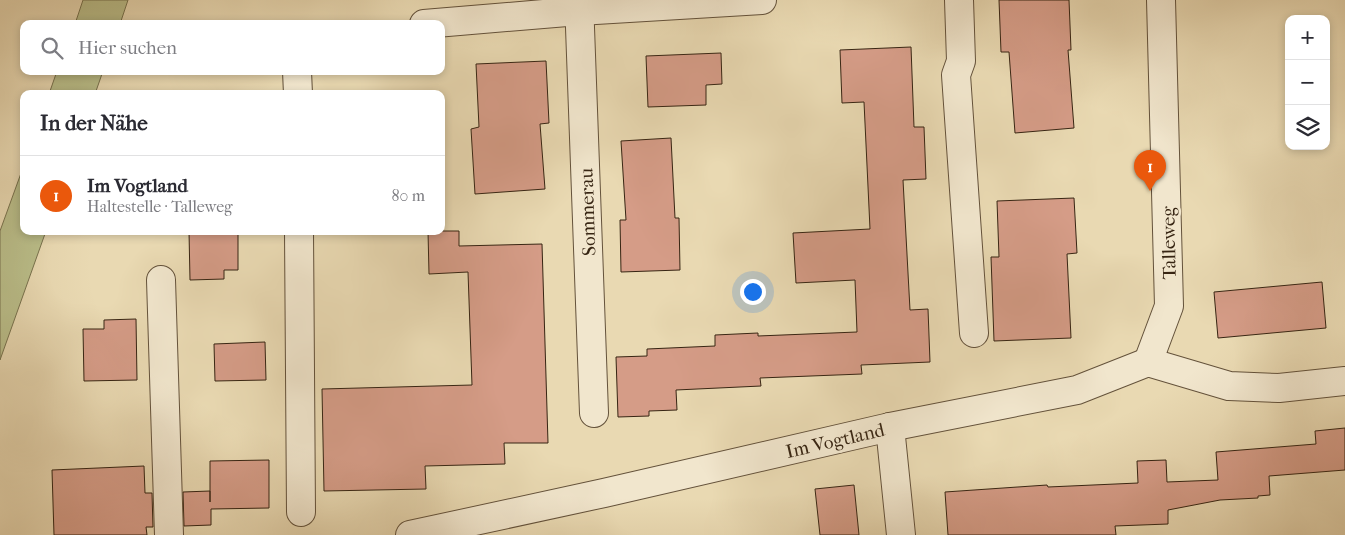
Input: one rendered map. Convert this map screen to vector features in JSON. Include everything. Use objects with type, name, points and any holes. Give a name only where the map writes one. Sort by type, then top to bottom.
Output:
[{"type":"street","points":[[445,22],[579,6],[762,0]]},
{"type":"street","points":[[959,0],[961,61],[956,75],[974,333]]},
{"type":"street","name":"Talleweg","points":[[1148,362],[1169,306],[1161,0]]},
{"type":"street","name":"Sommerau","points":[[579,6],[594,414]]},
{"type":"street","points":[[297,75],[298,90]]},
{"type":"street","points":[[299,235],[301,512]]},
{"type":"street","points":[[161,280],[169,535]]},
{"type":"street","points":[[1148,362],[1229,386],[1278,388],[1345,381]]},
{"type":"street","name":"Im Vogtland","points":[[410,535],[443,531],[890,427],[1077,390],[1148,362]]},
{"type":"street","points":[[890,427],[902,535]]},
{"type":"green space","points":[[83,0],[128,0],[121,20],[76,20]]},
{"type":"green space","points":[[56,75],[102,75],[96,90],[50,90]]},
{"type":"green space","points":[[20,176],[20,235],[45,235],[0,360],[0,231]]},
{"type":"building","points":[[999,0],[1069,0],[1071,50],[1068,50],[1074,128],[1015,133],[1009,52],[1001,52]]},
{"type":"building","points":[[911,47],[914,127],[924,127],[926,179],[903,180],[910,310],[928,309],[930,362],[861,365],[862,374],[760,378],[761,386],[676,390],[677,410],[649,411],[649,416],[618,417],[616,357],[647,356],[647,349],[715,346],[715,335],[758,333],[758,336],[857,332],[855,280],[796,283],[793,233],[870,229],[864,102],[842,103],[840,50]]},
{"type":"building","points":[[721,53],[722,84],[706,85],[706,105],[648,107],[646,56]]},
{"type":"building","points":[[546,61],[549,123],[540,124],[545,189],[475,194],[471,129],[479,127],[476,64]]},
{"type":"building","points":[[671,138],[675,218],[679,218],[680,270],[621,272],[620,220],[626,220],[621,141]]},
{"type":"building","points":[[1074,198],[1077,253],[1067,254],[1071,338],[994,341],[991,257],[999,257],[997,201]]},
{"type":"building","points":[[445,231],[459,231],[459,246],[542,244],[548,443],[504,443],[505,464],[425,466],[426,489],[324,491],[322,389],[472,385],[468,272],[429,274],[428,235],[445,235]]},
{"type":"building","points":[[189,235],[238,235],[238,270],[224,270],[224,279],[190,280]]},
{"type":"building","points":[[1322,282],[1326,328],[1218,338],[1214,292]]},
{"type":"building","points":[[136,319],[137,380],[84,381],[83,329],[104,329],[104,320]]},
{"type":"building","points":[[265,342],[266,380],[215,381],[214,344]]},
{"type":"building","points":[[1345,428],[1345,470],[1269,476],[1270,495],[1258,496],[1258,498],[1220,500],[1168,510],[1168,524],[1115,526],[1116,535],[948,535],[945,492],[1047,485],[1048,487],[1138,483],[1137,461],[1166,460],[1167,482],[1218,480],[1216,452],[1316,444],[1315,431]]},
{"type":"building","points":[[269,460],[269,508],[211,509],[211,525],[184,526],[183,492],[210,491],[210,461]]},
{"type":"building","points":[[144,466],[145,493],[152,493],[153,527],[146,527],[147,535],[54,535],[52,470]]},
{"type":"building","points":[[854,485],[859,535],[820,535],[815,489]]},
{"type":"place","name":"Im Vogtland","points":[[1150,191]]}]
